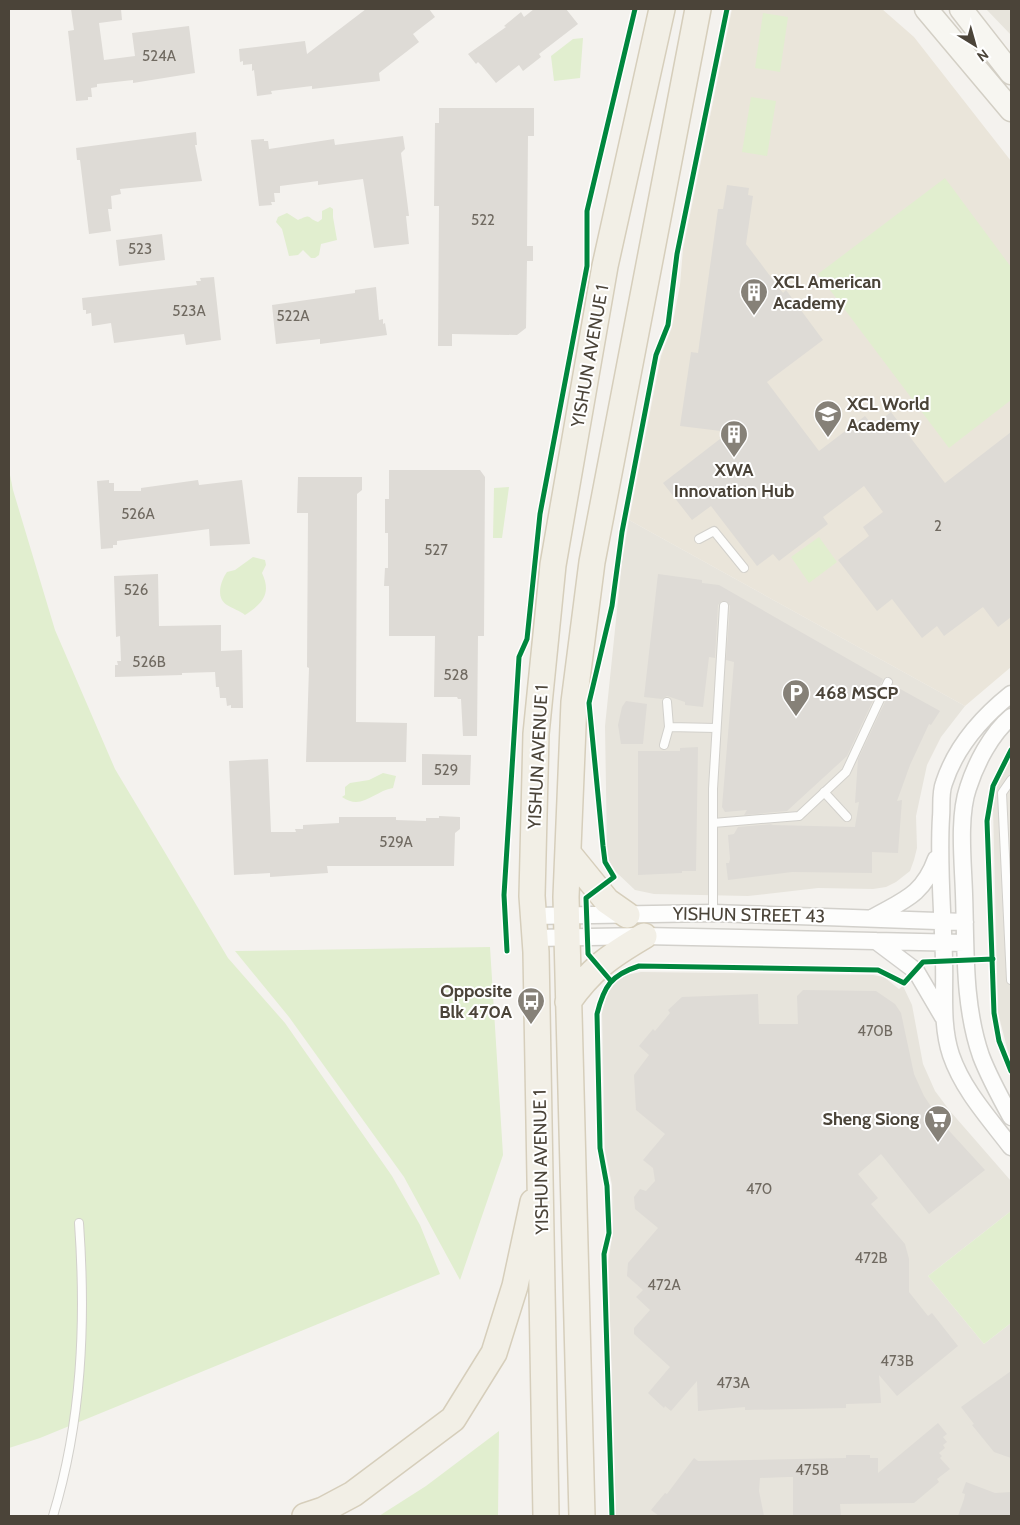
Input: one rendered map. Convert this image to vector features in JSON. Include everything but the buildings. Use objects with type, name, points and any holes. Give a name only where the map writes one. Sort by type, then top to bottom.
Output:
[{"type":"main road","name":"YISHUN AVENUE 1","points":[[546,1516],[541,1172],[532,896],[536,734],[553,565],[605,266],[662,9]]},
{"type":"main road","name":"YISHUN AVENUE 1","points":[[582,1516],[567,926],[574,702],[592,562],[698,9]]},
{"type":"main road","points":[[926,9],[1011,110]]},
{"type":"main road","points":[[961,9],[1004,58],[1011,73]]},
{"type":"main road","points":[[568,854],[608,901],[627,915]]},
{"type":"main road","points":[[568,1002],[585,978],[598,966],[615,953],[644,936]]},
{"type":"main road","points":[[305,1516],[323,1510],[353,1494],[453,1418],[494,1353],[515,1286],[526,1229],[541,1172]]},
{"type":"street","points":[[1011,694],[992,710],[968,736],[956,756],[943,785],[939,852],[944,1018],[951,1055],[966,1088],[1011,1147]]},
{"type":"street","points":[[1011,717],[983,752],[967,789],[962,836],[965,922],[964,960],[971,1014],[981,1054],[994,1088],[1011,1117]]},
{"type":"street","points":[[870,919],[913,896],[929,877],[939,852]]},
{"type":"street","name":"YISHUN STREET 43","points":[[534,927],[567,926],[627,915],[714,913],[965,922]]},
{"type":"street","name":"YISHUN STREET 43","points":[[567,926],[644,936],[965,943]]},
{"type":"street","points":[[876,941],[916,971],[944,1018]]},
{"type":"lane","points":[[699,539],[714,531],[744,568]]},
{"type":"lane","points":[[714,913],[713,823],[716,728],[724,606]]},
{"type":"lane","points":[[713,823],[798,816],[846,772],[888,682]]},
{"type":"lane","points":[[664,745],[669,727],[667,702]]},
{"type":"lane","points":[[669,727],[716,728]]},
{"type":"lane","points":[[1011,780],[1002,793],[1011,980]]},
{"type":"lane","points":[[824,792],[847,817]]},
{"type":"lane","points":[[53,1516],[65,1477],[76,1418],[83,1286],[79,1223]]},
{"type":"shaded area","name":"XCL World Academy","points":[[732,9],[882,9],[914,37],[1011,161],[1011,667],[965,706],[629,520],[661,356],[672,327],[680,285],[683,249]]},
{"type":"shaded area","points":[[986,9],[1011,9],[1011,35]]},
{"type":"shaded area","points":[[629,520],[965,706],[941,737],[927,765],[916,816],[917,848],[914,860],[910,871],[896,882],[886,887],[873,889],[818,888],[748,896],[654,894],[635,890],[616,872],[609,861],[607,849],[605,726],[622,562]]},
{"type":"shaded area","points":[[1011,758],[1011,1063],[998,1013],[993,808],[997,784]]},
{"type":"shaded area","points":[[641,972],[873,975],[884,977],[899,989],[903,986],[912,1005],[923,1064],[935,1091],[1011,1181],[1011,1211],[928,1276],[984,1344],[1011,1323],[1011,1516],[616,1516],[608,1262],[613,1232],[612,1185],[605,1150],[602,1013],[608,991],[616,982],[626,975]]},
{"type":"green space","points":[[763,13],[788,17],[780,72],[755,68]]},
{"type":"green space","points":[[583,38],[580,78],[554,81],[551,56],[573,39]]},
{"type":"green space","points":[[751,97],[776,101],[767,156],[742,152]]},
{"type":"green space","points":[[945,178],[1011,267],[1011,400],[949,448],[818,274]]},
{"type":"green space","points":[[330,207],[333,209],[337,240],[321,244],[319,255],[315,258],[311,258],[303,250],[298,255],[289,256],[282,229],[276,222],[278,217],[287,213],[298,220],[309,217],[318,222],[322,219],[322,211]]},
{"type":"green space","points":[[9,470],[13,490],[55,630],[115,769],[228,958],[285,1023],[392,1176],[420,1225],[440,1274],[40,1438],[9,1448]]},
{"type":"green space","points":[[509,487],[502,538],[493,538],[494,488]]},
{"type":"green space","points":[[819,537],[837,562],[809,583],[791,557]]},
{"type":"green space","points":[[253,557],[265,560],[266,565],[262,573],[266,587],[264,598],[245,615],[223,602],[220,589],[227,572],[235,570]]},
{"type":"green space","points":[[383,773],[396,776],[393,788],[362,801],[349,801],[342,797],[345,795],[345,787],[350,783],[369,780]]},
{"type":"green space","points":[[490,947],[503,1155],[460,1280],[404,1177],[289,1017],[235,951]]},
{"type":"green space","points":[[1011,1211],[1011,1323],[984,1344],[928,1276]]},
{"type":"green space","points":[[499,1431],[498,1516],[379,1516],[426,1486]]},
{"type":"cycle path","points":[[507,951],[504,895],[519,657],[527,639],[540,514],[587,266],[587,211],[635,9]]},
{"type":"cycle path","points":[[611,981],[588,954],[586,898],[614,877],[605,862],[589,703],[612,606],[622,532],[656,355],[668,325],[677,254],[727,9]]},
{"type":"cycle path","points":[[1011,750],[993,786],[987,821],[994,1013],[999,1041],[1011,1071]]},
{"type":"cycle path","points":[[612,1516],[604,1254],[609,1233],[607,1186],[600,1148],[597,1014],[610,983],[622,973],[639,966],[878,970],[904,983],[923,962],[993,959]]},
{"type":"place","name":"XCL American Academy","points":[[754,316]]},
{"type":"place","name":"XCL World Academy","points":[[828,438]]},
{"type":"place","name":"XWA Innovation Hub","points":[[734,458]]},
{"type":"place","name":"468 MSCP","points":[[796,717]]},
{"type":"place","name":"Opposite Blk 470A","points":[[531,1025]]},
{"type":"place","name":"Sheng Siong","points":[[938,1143]]}]
